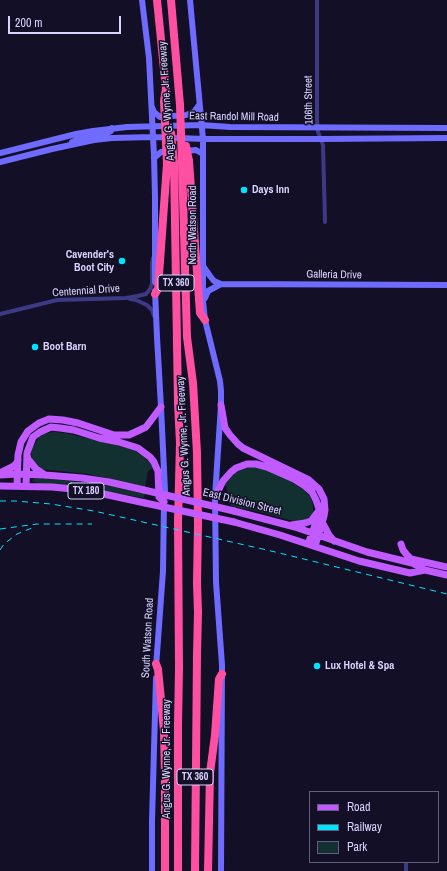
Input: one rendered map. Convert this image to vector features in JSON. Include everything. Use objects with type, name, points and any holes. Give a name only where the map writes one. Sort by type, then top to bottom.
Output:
[{"type":"highway","name":"Angus G. Wynne, Jr. Freeway","points":[[157,0],[166,89],[164,100],[178,162],[187,337],[193,384],[198,453],[195,871]]},
{"type":"highway","name":"Angus G. Wynne, Jr. Freeway","points":[[171,0],[181,119],[178,162],[178,403],[180,443],[178,522],[180,668],[178,726],[178,871]]},
{"type":"highway","points":[[155,294],[158,289],[178,162]]},
{"type":"highway","points":[[178,162],[200,313],[205,320]]},
{"type":"highway","points":[[156,664],[158,669],[164,731],[165,871]]},
{"type":"highway","points":[[208,871],[210,774],[215,735],[219,679],[222,674]]},
{"type":"main road","points":[[17,486],[18,459],[21,442],[28,431],[39,423],[49,420],[63,420],[78,423],[114,435],[129,435],[146,427],[161,407],[155,294],[153,136],[149,58],[142,0]]},
{"type":"main road","name":"North Watson Road","points":[[190,0],[203,139],[203,301],[205,320],[220,381],[221,405],[215,497]]},
{"type":"main road","points":[[151,106],[154,112],[160,117],[186,115],[194,112],[199,105]]},
{"type":"main road","points":[[200,114],[205,120],[214,126]]},
{"type":"main road","name":"East Randol Mill Road","points":[[0,153],[76,134],[112,128],[201,125],[318,128],[447,128]]},
{"type":"main road","points":[[68,146],[72,142],[84,137],[107,133],[111,131],[112,128]]},
{"type":"main road","name":"East Randol Mill Road","points":[[0,162],[68,146],[112,138],[153,136],[203,139],[447,138]]},
{"type":"main road","points":[[154,158],[161,152],[196,150],[203,154],[209,143],[219,139]]},
{"type":"main road","points":[[203,266],[214,281],[221,284]]},
{"type":"main road","points":[[203,301],[208,291],[221,284]]},
{"type":"main road","name":"Galleria Drive","points":[[221,284],[447,285]]},
{"type":"main road","points":[[221,405],[225,428],[238,444],[303,476],[315,485],[322,494],[325,503],[325,510],[322,522],[315,534]]},
{"type":"main road","name":"South Watson Road","points":[[152,871],[156,664],[165,491],[161,407]]},
{"type":"main road","points":[[26,486],[27,455],[30,443],[33,437],[51,427],[74,430],[138,448],[154,462],[158,471],[159,497],[164,502]]},
{"type":"main road","points":[[27,455],[28,459],[36,469],[45,475]]},
{"type":"main road","points":[[0,474],[16,464],[18,459]]},
{"type":"main road","points":[[221,871],[222,674],[216,582],[215,497],[223,481],[236,468],[248,464],[256,464],[267,467],[294,479],[305,486],[312,492],[319,509],[312,545]]},
{"type":"main road","name":"East Division Street","points":[[0,474],[45,475],[109,482],[234,510],[290,526],[367,552],[412,564],[425,570],[447,575]]},
{"type":"main road","name":"East Division Street","points":[[0,486],[52,487],[118,497],[234,522],[360,561],[410,573],[425,570]]},
{"type":"main road","points":[[290,526],[311,521],[318,511]]},
{"type":"main road","points":[[322,522],[328,535],[334,541]]},
{"type":"main road","points":[[402,544],[403,550],[411,559],[447,568]]},
{"type":"street","name":"106th Street","points":[[317,0],[318,132],[323,145],[324,222]]},
{"type":"street","name":"Centennial Drive","points":[[0,314],[57,300],[126,298],[146,294],[152,284],[152,263],[155,253]]},
{"type":"street","name":"Centennial Drive","points":[[126,298],[136,300],[147,305],[152,310],[156,319]]},
{"type":"green space","points":[[54,432],[65,433],[134,450],[143,456],[153,468],[148,471],[145,487],[88,474],[40,469],[32,461],[31,453],[33,447],[39,437],[43,434]]},
{"type":"green space","points":[[249,466],[261,467],[283,477],[304,490],[312,501],[313,513],[311,517],[297,522],[231,506],[226,486],[224,485],[237,471]]},
{"type":"green space","points":[[39,478],[113,487],[145,494],[144,498],[82,487],[38,483],[32,481],[33,479]]},
{"type":"railway","points":[[0,501],[51,504],[94,511],[267,550],[447,594]]},
{"type":"railway","points":[[0,529],[37,524],[92,524]]},
{"type":"railway","points":[[0,550],[4,544],[17,534],[32,528]]},
{"type":"place","name":"Days Inn","points":[[244,190]]},
{"type":"place","name":"Cavender's Boot City","points":[[122,261]]},
{"type":"place","name":"Boot Barn","points":[[35,347]]},
{"type":"place","name":"Lux Hotel & Spa","points":[[317,666]]}]
